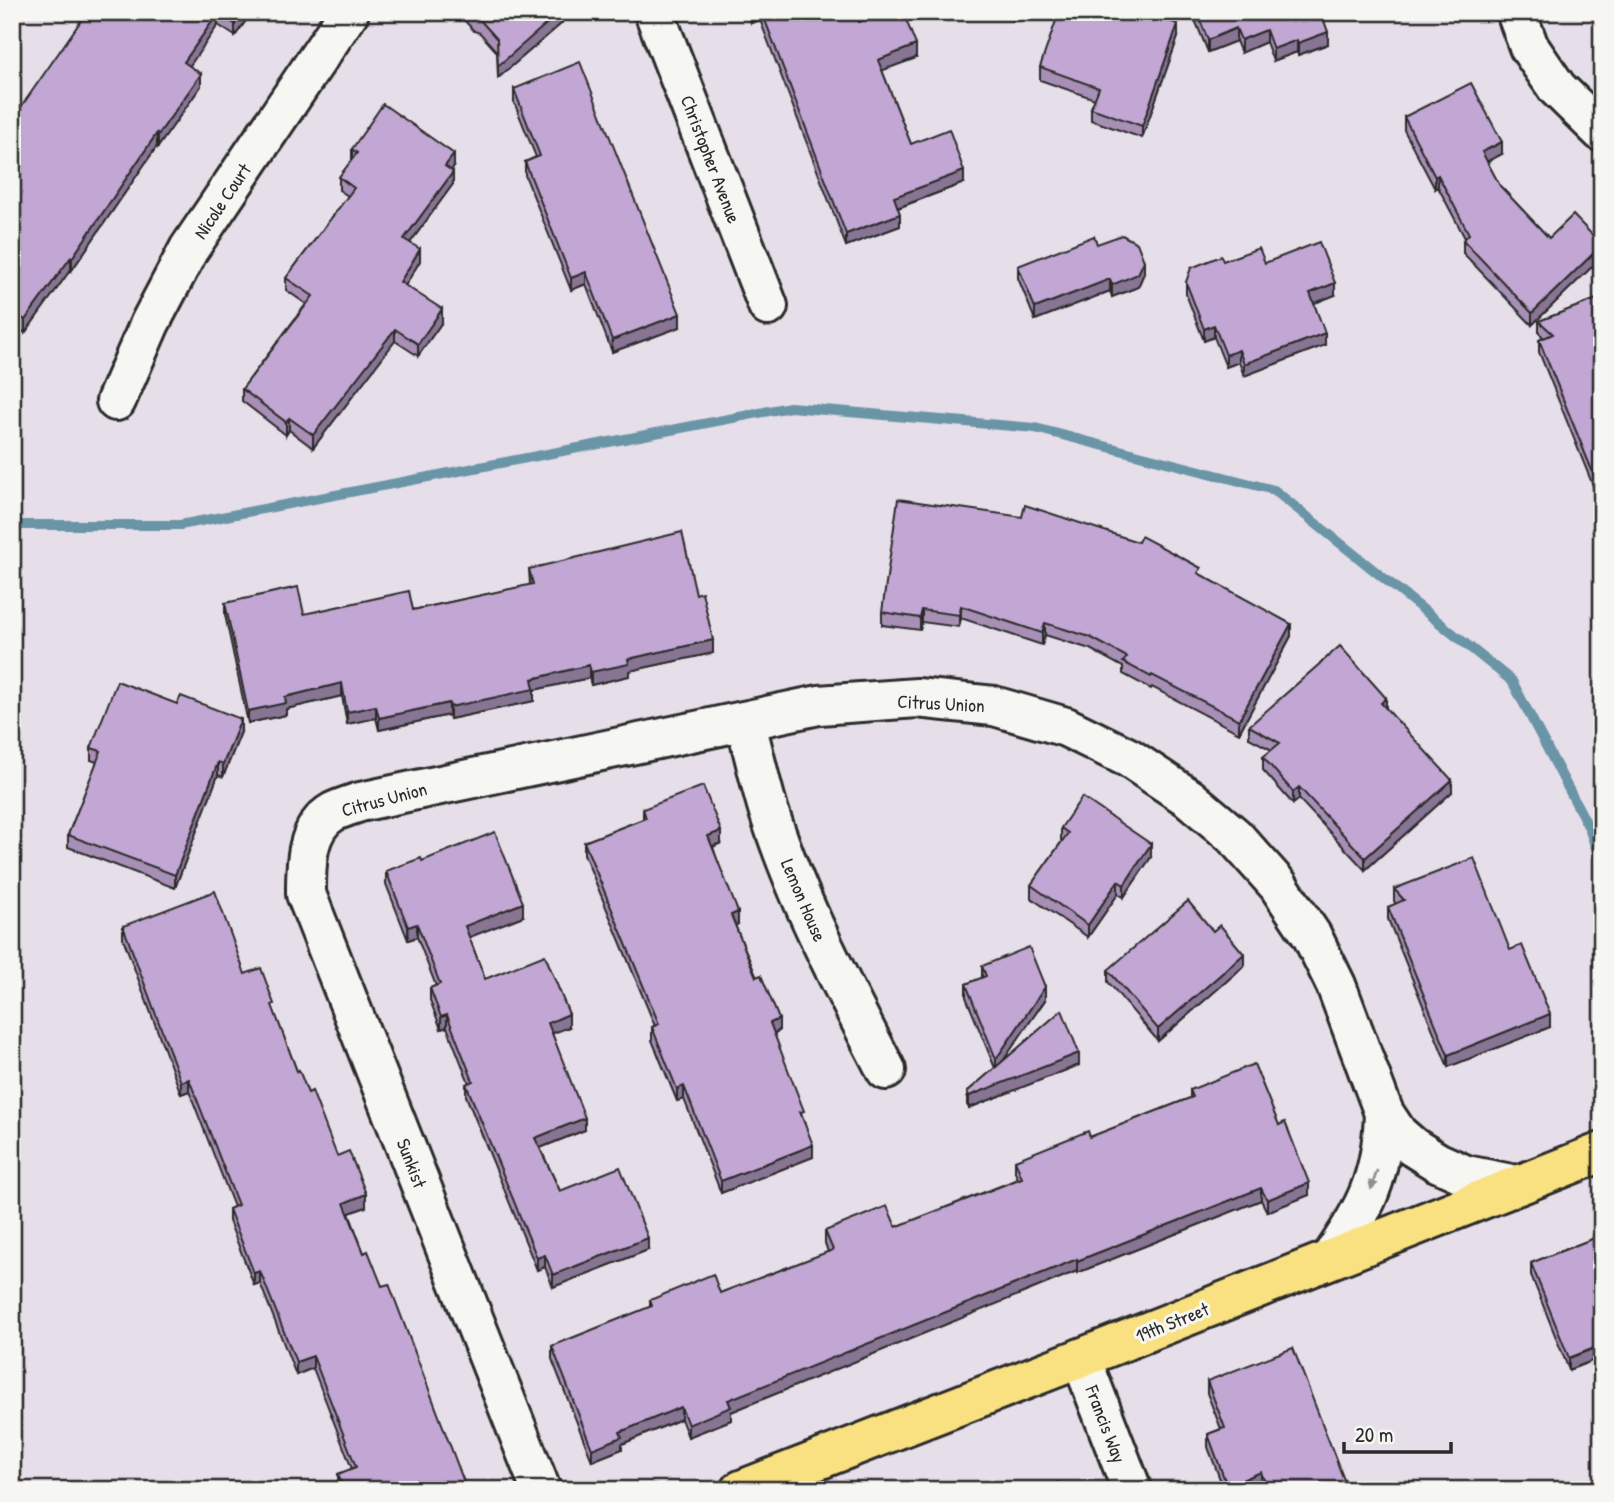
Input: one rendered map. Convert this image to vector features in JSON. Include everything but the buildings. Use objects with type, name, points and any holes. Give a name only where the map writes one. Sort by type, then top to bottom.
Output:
[{"type":"main road","name":"19th Street","points":[[740,1490],[1602,1152]]},
{"type":"street","name":"Nicole Court","points":[[116,401],[150,323],[189,249],[349,12]]},
{"type":"street","name":"Christopher Avenue","points":[[654,12],[768,306]]},
{"type":"street","points":[[1516,12],[1529,47],[1557,88],[1602,132]]},
{"type":"street","name":"Citrus Union","points":[[314,833],[331,813],[360,802],[819,705],[917,698],[994,706],[1066,727],[1129,758],[1189,798],[1234,836],[1278,885],[1312,936],[1336,985],[1384,1113],[1398,1134],[1437,1162],[1466,1175],[1516,1185]]},
{"type":"street","name":"Lemon House","points":[[745,720],[769,813],[794,880],[831,963],[886,1070]]},
{"type":"street","name":"Sunkist","points":[[314,833],[306,860],[306,894],[541,1490]]},
{"type":"street","name":"Citrus Union","points":[[1331,1258],[1357,1222],[1372,1189],[1382,1147],[1384,1113]]},
{"type":"street","name":"Francis Way","points":[[1081,1358],[1132,1490]]},
{"type":"waterway","points":[[12,525],[180,525],[790,407],[1035,428],[1274,490],[1512,681],[1589,828],[1602,866]]}]
